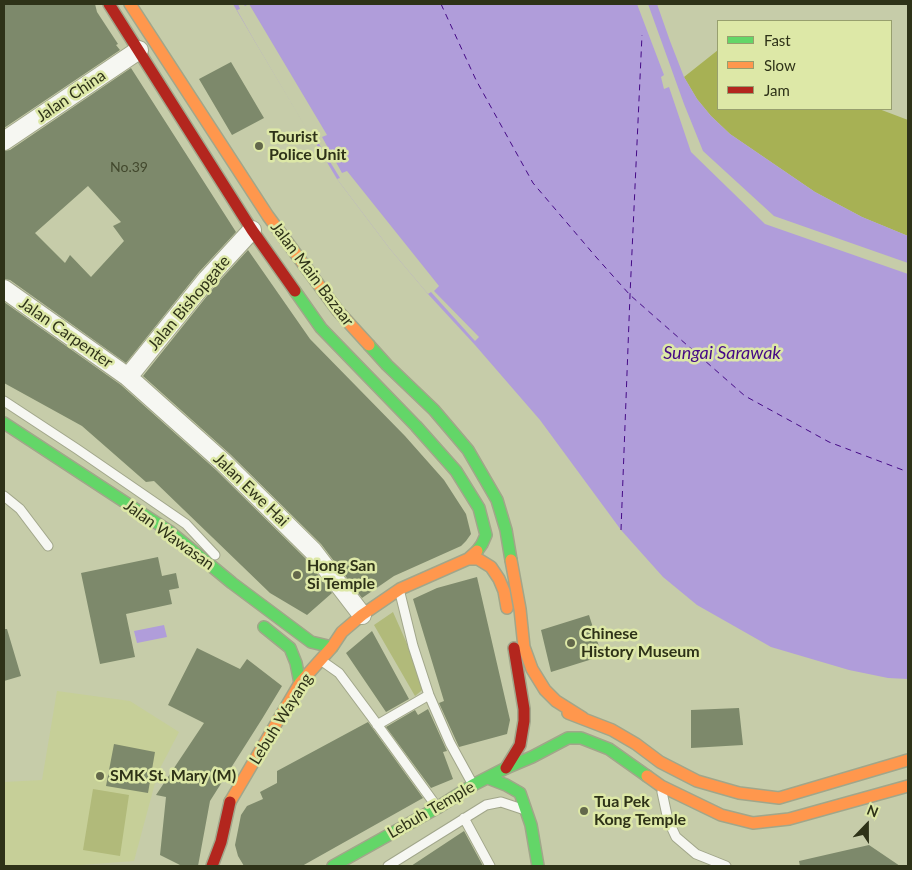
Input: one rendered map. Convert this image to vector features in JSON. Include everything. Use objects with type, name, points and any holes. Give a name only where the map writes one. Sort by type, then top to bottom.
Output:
[{"type":"main road","name":"Jalan Main Bazaar","points":[[109,4],[252,230],[321,328],[416,426],[456,471],[479,508],[486,535],[477,551],[468,559]]},
{"type":"main road","name":"Jalan Main Bazaar","points":[[130,4],[268,216],[338,311],[386,365],[434,410],[468,450],[497,500],[506,530],[524,646],[532,669],[556,701],[583,718]]},
{"type":"main road","name":"Jalan Wawasan","points":[[4,423],[169,531],[232,583],[311,642],[332,647]]},
{"type":"main road","name":"Lebuh Wayang","points":[[212,866],[221,842],[229,804],[300,683],[332,647],[342,632],[362,615],[400,589],[468,559]]},
{"type":"main road","points":[[468,559],[478,559],[491,567],[504,591],[508,618]]},
{"type":"main road","points":[[504,591],[513,566]]},
{"type":"main road","points":[[252,618],[290,648],[296,663],[300,683]]},
{"type":"main road","points":[[506,768],[520,745],[523,732],[524,709],[512,636]]},
{"type":"main road","points":[[518,672],[527,687],[547,704],[612,730],[636,744],[660,762],[697,780],[739,793],[779,798],[908,760]]},
{"type":"main road","name":"Lebuh Temple","points":[[332,866],[506,768],[532,758],[568,738],[581,738],[609,749],[661,786],[721,815],[753,823],[789,819],[908,786]]},
{"type":"main road","points":[[488,778],[520,793],[531,825],[538,866]]},
{"type":"main road","points":[[221,842],[225,858]]},
{"type":"street","name":"Jalan China","points":[[4,141],[139,50]]},
{"type":"street","name":"Jalan Bishopgate","points":[[128,377],[207,280],[252,230]]},
{"type":"street","name":"Jalan Carpenter","points":[[4,289],[128,377]]},
{"type":"street","name":"Jalan Ewe Hai","points":[[128,377],[223,462],[313,551],[362,615]]},
{"type":"lane","points":[[4,402],[77,449],[186,524],[219,558],[232,583]]},
{"type":"lane","points":[[4,496],[20,509],[48,546]]},
{"type":"lane","points":[[400,589],[413,646],[429,695],[450,743],[473,786]]},
{"type":"lane","points":[[321,660],[338,673],[437,808]]},
{"type":"lane","points":[[377,725],[429,695]]},
{"type":"lane","points":[[661,786],[668,820],[676,837],[696,854],[726,866]]},
{"type":"lane","points":[[388,866],[486,805],[501,802],[527,811]]},
{"type":"lane","points":[[464,818],[490,866]]},
{"type":"shaded area","points":[[393,612],[426,687],[415,696],[374,625]]},
{"type":"shaded area","name":"SMK St. Mary (M)","points":[[57,691],[130,701],[179,732],[158,772],[134,861],[67,866],[4,866],[4,782],[42,780]]},
{"type":"shaded area","points":[[93,789],[129,795],[120,856],[83,850]]},
{"type":"green space","points":[[717,51],[717,110],[882,110],[908,120],[908,236],[862,217],[815,192],[730,134],[697,99],[684,77]]},
{"type":"water","name":"Sungai Sarawak","points":[[233,4],[657,4],[684,77],[697,99],[730,134],[815,192],[862,217],[908,236],[908,679],[888,678],[849,670],[771,647],[697,605],[663,577],[621,530],[540,420],[390,249],[337,179]]},
{"type":"water","points":[[164,625],[167,637],[137,643],[134,631]]},
{"type":"pier","points":[[238,4],[245,6],[249,4],[327,135],[322,137],[342,173],[347,171],[439,286],[434,291],[479,337],[475,341],[431,292],[428,294],[390,249],[337,179],[340,178],[316,139],[313,140],[237,10],[240,9]]},
{"type":"pier","points":[[637,4],[648,4],[703,151],[774,216],[908,263],[908,274],[765,224],[691,152],[669,87],[664,89],[661,77],[664,75]]},
{"type":"building","points":[[4,4],[95,4],[97,12],[120,50],[4,128]]},
{"type":"building","points":[[231,62],[264,118],[232,135],[199,79]]},
{"type":"building","points":[[131,68],[236,232],[199,272],[126,363],[10,280],[4,279],[4,151],[10,150]],"holes":[[[88,186],[121,222],[113,226],[124,241],[91,277],[70,255],[65,263],[35,233]]]},
{"type":"building","points":[[248,250],[310,339],[405,436],[444,480],[466,514],[471,534],[461,546],[394,576],[362,598],[321,544],[230,454],[143,376],[215,286]]},
{"type":"building","points":[[4,302],[121,385],[216,470],[305,558],[332,593],[307,615],[270,593],[154,481],[146,482],[82,426],[4,383]]},
{"type":"building","points":[[158,557],[162,576],[176,573],[179,588],[169,590],[172,604],[126,614],[135,657],[100,664],[81,573]]},
{"type":"building","points":[[477,577],[510,720],[507,734],[459,747],[439,703],[444,701],[413,599],[437,588]]},
{"type":"building","name":"Chinese History Museum","points":[[589,615],[602,656],[551,672],[541,630]]},
{"type":"building","points":[[4,629],[7,629],[21,676],[4,681]]},
{"type":"building","points":[[372,631],[409,699],[386,712],[346,653]]},
{"type":"building","points":[[197,648],[240,669],[247,659],[282,686],[210,801],[198,866],[182,866],[160,855],[166,797],[156,795],[204,723],[168,705]]},
{"type":"building","points":[[739,708],[743,745],[691,748],[691,710]]},
{"type":"building","points":[[428,709],[447,751],[443,752],[453,779],[431,788],[386,727],[415,710],[418,715]]},
{"type":"building","points":[[368,722],[423,798],[302,866],[244,866],[238,856],[235,845],[241,815],[247,806],[263,799],[260,792],[277,783],[277,771]]},
{"type":"building","points":[[114,744],[155,752],[148,793],[106,786]]},
{"type":"building","points":[[464,831],[483,866],[411,866]]},
{"type":"building","points":[[869,845],[900,866],[800,866],[799,861]]},
{"type":"ferry route","points":[[441,4],[476,80],[533,183],[630,295],[745,396],[829,442],[908,472]]},
{"type":"ferry route","points":[[621,530],[642,35]]},
{"type":"traffic: fast","points":[[295,291],[321,328],[416,426],[456,471],[479,508],[486,535],[477,551]]},
{"type":"traffic: fast","points":[[369,345],[434,410],[468,450],[497,500],[506,530],[511,560]]},
{"type":"traffic: fast","points":[[4,423],[169,531],[232,583],[311,642],[332,647]]},
{"type":"traffic: fast","points":[[264,627],[290,648],[296,663],[300,683]]},
{"type":"traffic: fast","points":[[333,866],[437,808],[473,785],[568,738],[581,738],[609,749],[647,776]]},
{"type":"traffic: fast","points":[[488,778],[520,793],[531,825],[538,866]]},
{"type":"traffic: slow","points":[[130,4],[268,216],[338,311],[369,345]]},
{"type":"traffic: slow","points":[[230,802],[300,683],[332,647],[342,632],[362,615],[400,589],[468,559],[477,551]]},
{"type":"traffic: slow","points":[[468,559],[478,559],[491,567],[504,591],[507,608]]},
{"type":"traffic: slow","points":[[511,560],[520,609],[524,647],[532,669],[545,690],[556,701],[583,718]]},
{"type":"traffic: slow","points":[[568,713],[612,730],[636,744],[660,762],[697,781],[739,793],[779,798],[908,760]]},
{"type":"traffic: slow","points":[[647,776],[661,786],[721,815],[753,823],[789,819],[908,786]]},
{"type":"traffic: jam","points":[[109,4],[252,230],[295,291]]},
{"type":"traffic: jam","points":[[506,768],[520,745],[524,721],[524,709],[514,648]]},
{"type":"traffic: jam","points":[[212,866],[221,842],[230,802]]},
{"type":"place","name":"Tourist Police Unit","points":[[259,146]]},
{"type":"place","name":"Hong San Si Temple","points":[[297,575]]},
{"type":"place","name":"Chinese History Museum","points":[[571,643]]},
{"type":"place","name":"SMK St. Mary (M)","points":[[100,776]]},
{"type":"place","name":"Tua Pek Kong Temple","points":[[584,811]]}]
